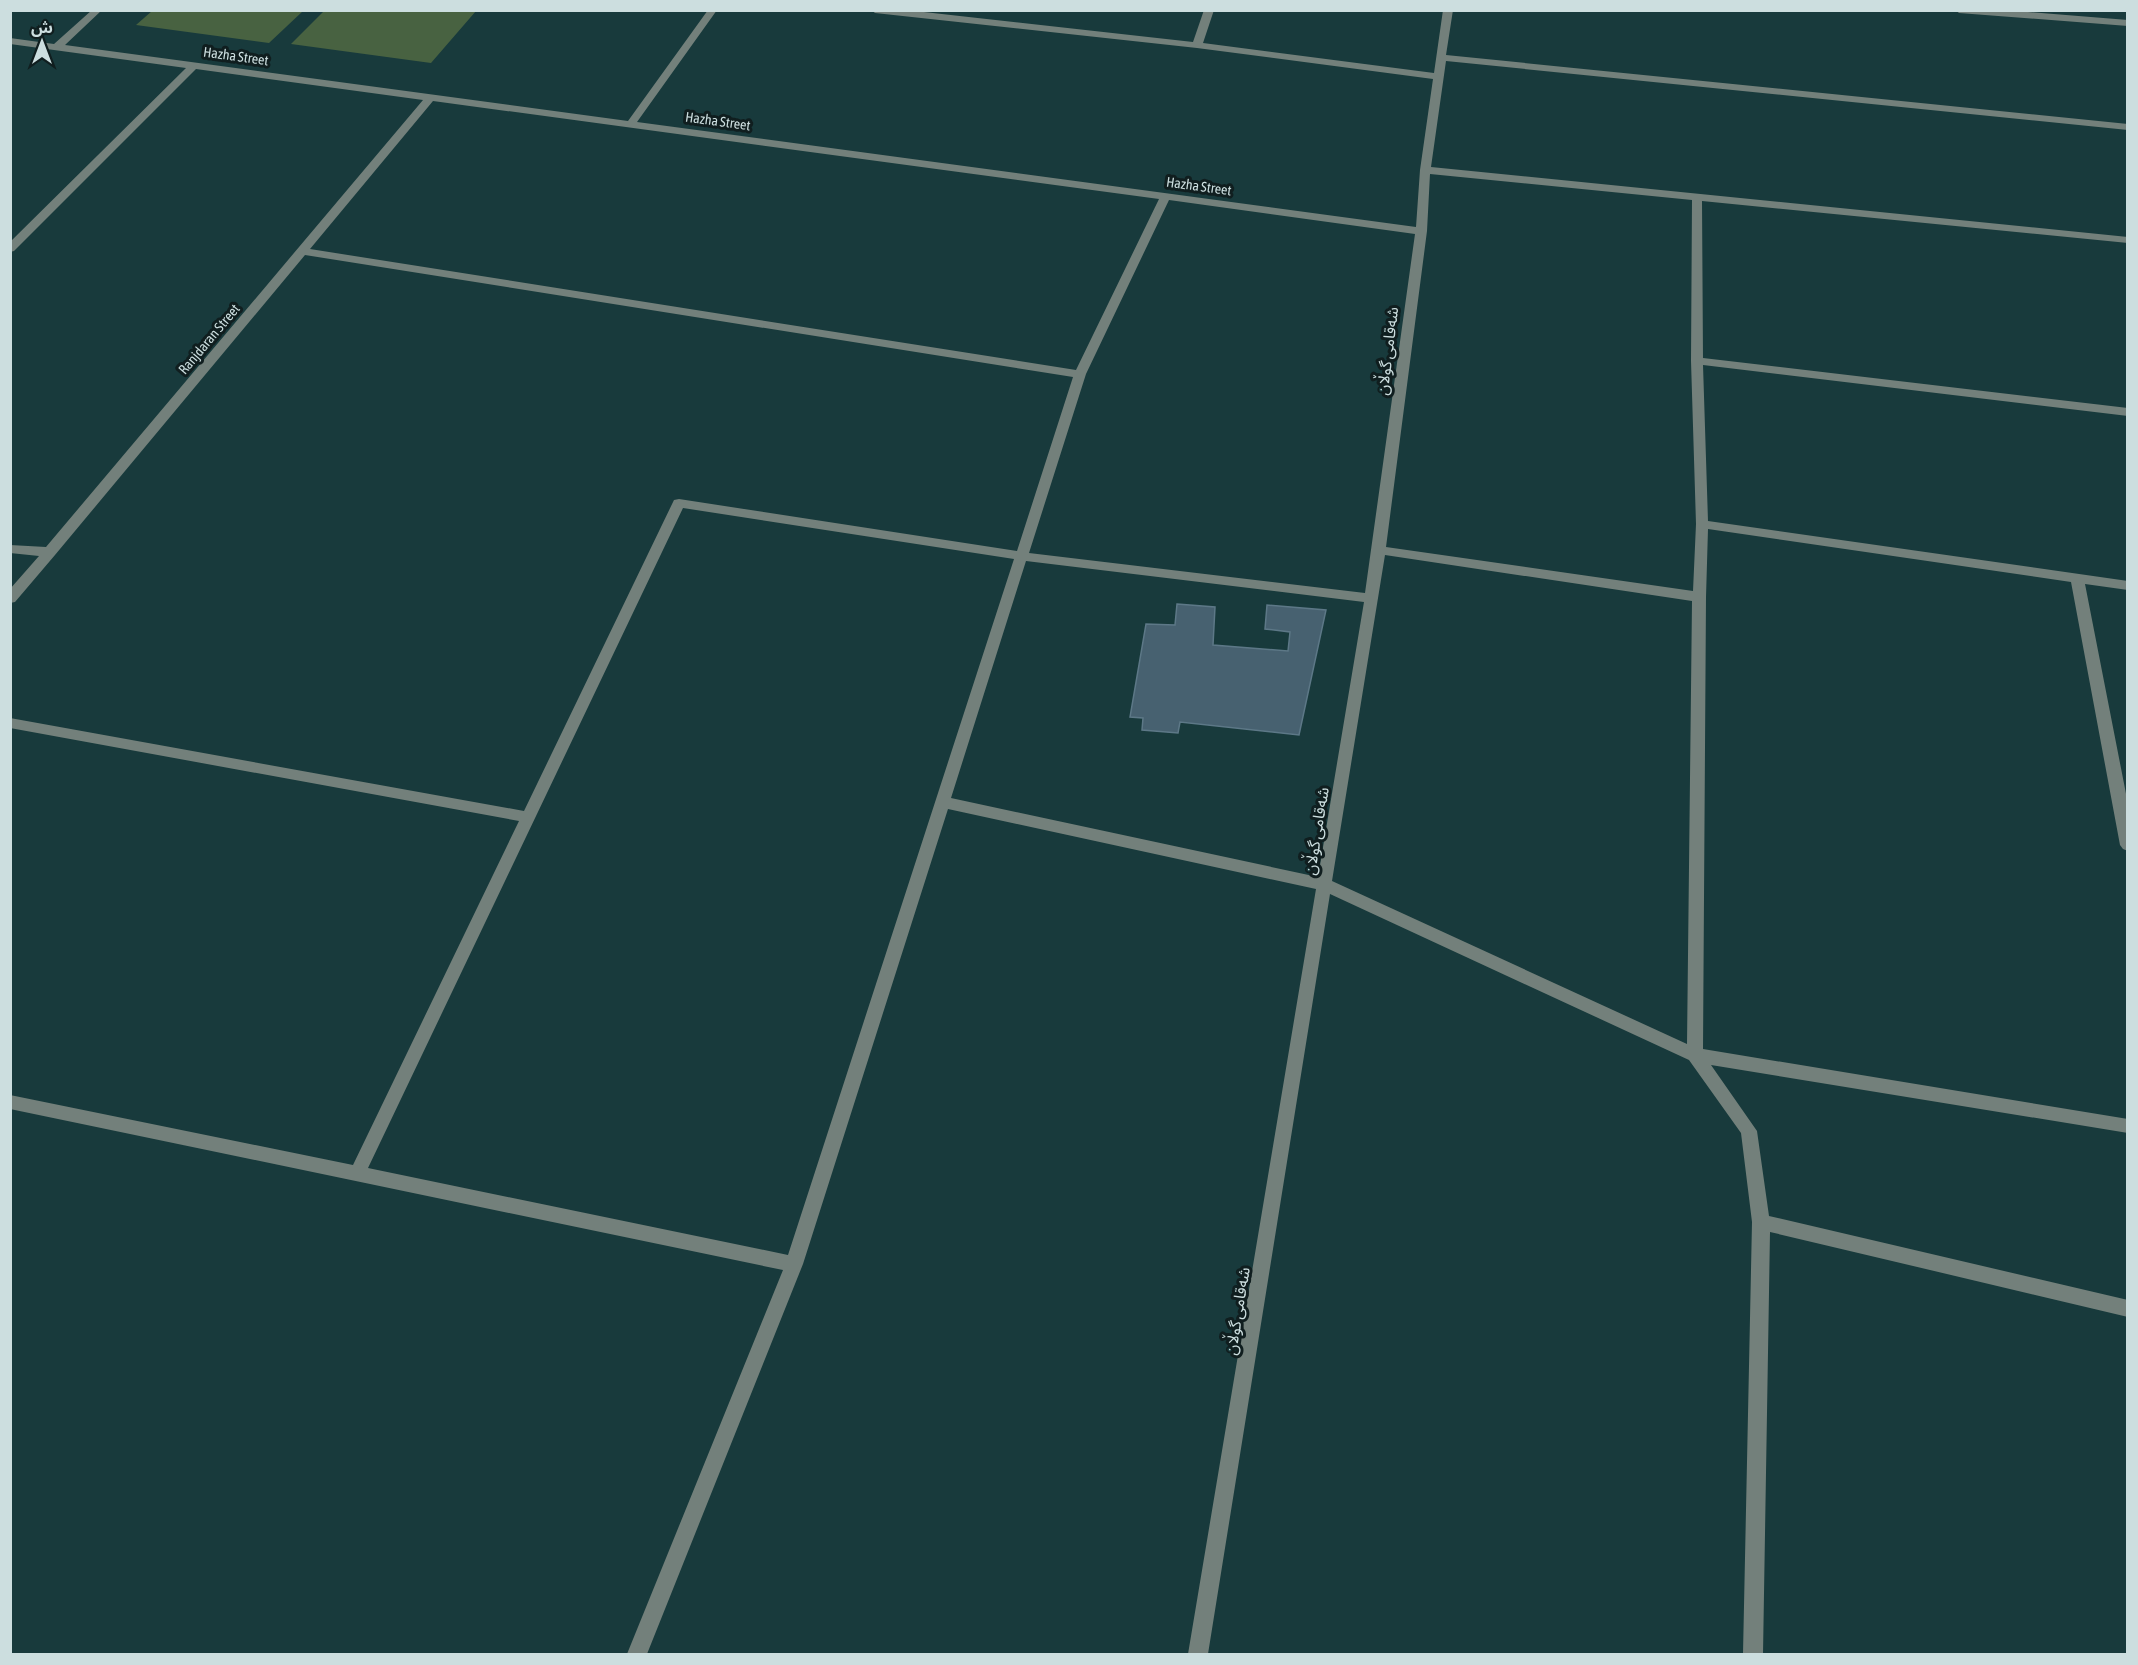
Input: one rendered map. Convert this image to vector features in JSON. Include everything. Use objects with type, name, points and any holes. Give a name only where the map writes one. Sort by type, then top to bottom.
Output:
[{"type":"street","points":[[57,47],[98,10]]},
{"type":"street","points":[[631,124],[713,10]]},
{"type":"street","points":[[875,10],[959,15],[1438,77]]},
{"type":"street","points":[[1197,45],[1209,10]]},
{"type":"street","name":"شەقامی گوڵان","points":[[1198,1654],[1326,885],[1370,598],[1380,550],[1421,231],[1425,170],[1448,10]]},
{"type":"street","points":[[1959,10],[2127,23]]},
{"type":"street","name":"Hazha Street","points":[[10,41],[1421,231]]},
{"type":"street","points":[[1442,58],[2127,127]]},
{"type":"street","points":[[10,249],[194,65]]},
{"type":"street","name":"Ranjdaran Street","points":[[10,599],[431,97]]},
{"type":"street","points":[[1425,170],[2127,240]]},
{"type":"street","points":[[637,1654],[794,1264],[1080,374],[1166,196]]},
{"type":"street","points":[[1697,197],[1697,361],[1702,524],[1699,597],[1695,1055],[1749,1131],[1761,1222],[1753,1654]]},
{"type":"street","points":[[303,251],[1080,374]]},
{"type":"street","points":[[1697,361],[2127,412]]},
{"type":"street","points":[[357,1174],[679,503],[1021,556],[1370,598]]},
{"type":"street","points":[[1702,524],[2127,586]]},
{"type":"street","points":[[10,549],[50,552]]},
{"type":"street","points":[[1380,550],[1699,597]]},
{"type":"street","points":[[2077,579],[2127,845]]},
{"type":"street","points":[[10,723],[528,817]]},
{"type":"street","points":[[942,802],[1326,885],[1695,1055],[2127,1126]]},
{"type":"street","points":[[10,1102],[794,1264]]},
{"type":"street","points":[[1761,1222],[2127,1309]]},
{"type":"green space","points":[[152,11],[303,11],[269,43],[136,25]]},
{"type":"green space","points":[[324,11],[476,11],[431,63],[291,44]]},
{"type":"building","points":[[1177,604],[1215,607],[1213,645],[1288,651],[1290,632],[1265,629],[1267,605],[1326,610],[1299,735],[1180,722],[1178,733],[1142,730],[1143,718],[1130,717],[1146,624],[1175,625]]}]
